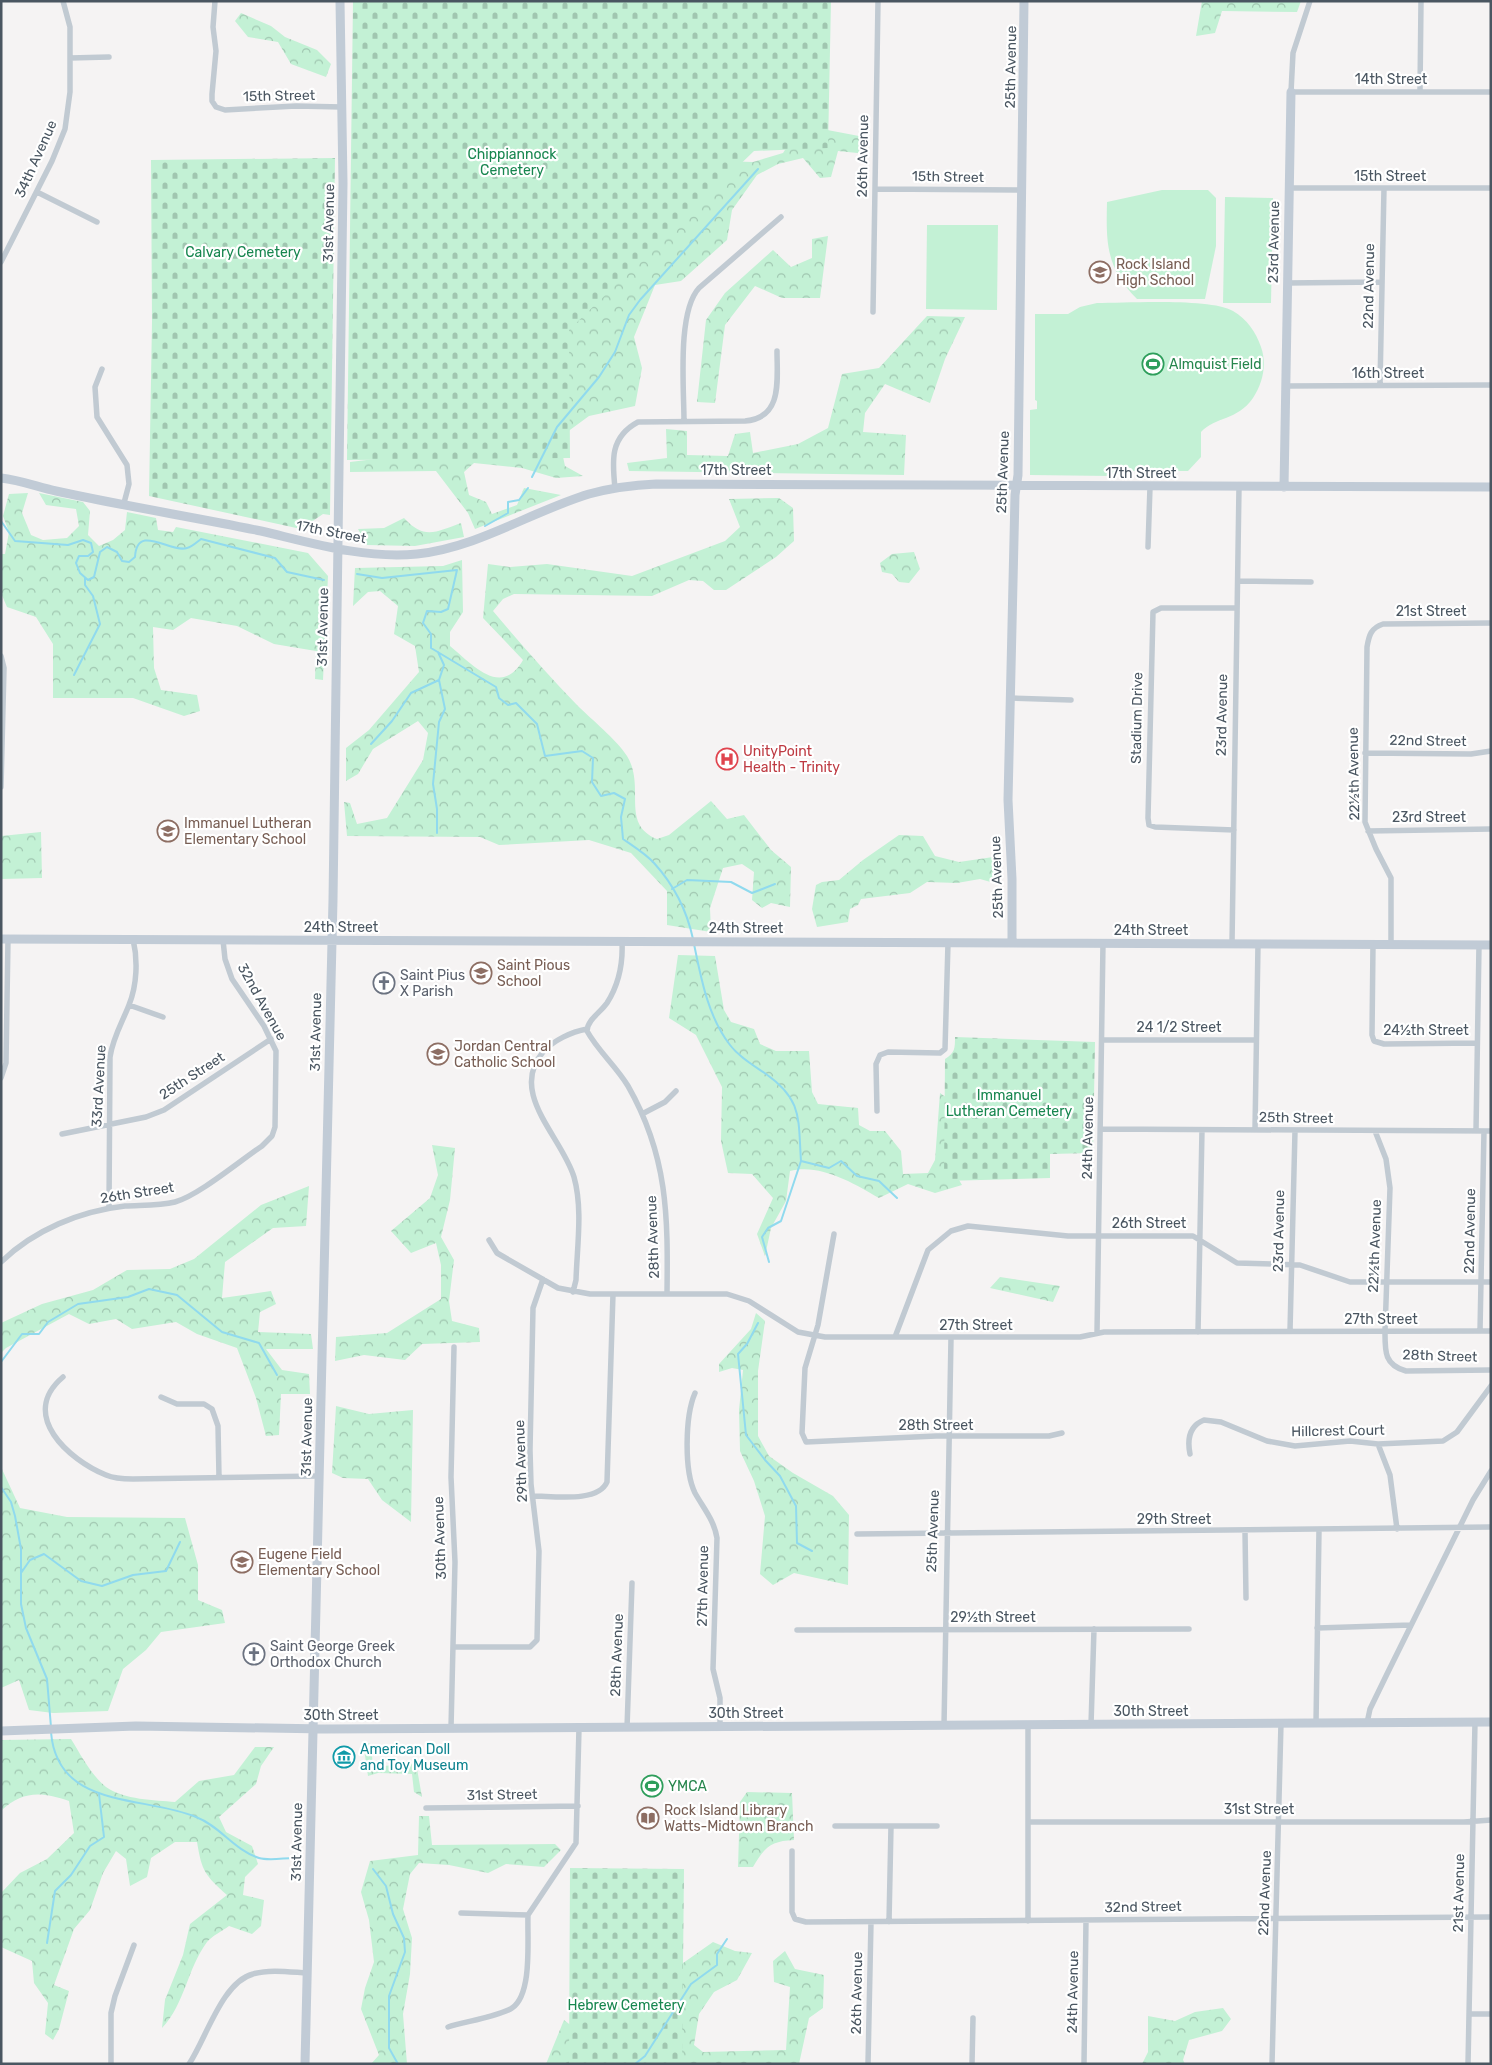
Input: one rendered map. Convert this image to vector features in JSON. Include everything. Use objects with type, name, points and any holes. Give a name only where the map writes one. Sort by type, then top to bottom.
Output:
[{"type":"street","name":"34th Avenue","points":[[1,262],[37,192],[65,129],[70,92],[70,27],[63,1]]},
{"type":"street","name":"15th Street","points":[[215,1],[213,27],[216,51],[212,101],[216,107],[226,110],[296,106],[342,108]]},
{"type":"street","name":"31st Avenue","points":[[305,2064],[332,940],[342,108],[340,1]]},
{"type":"street","name":"26th Avenue","points":[[873,312],[878,1]]},
{"type":"street","name":"25th Avenue","points":[[1012,943],[1012,879],[1008,800],[1016,486],[1018,475],[1024,1]]},
{"type":"street","name":"23rd Avenue","points":[[1284,487],[1293,53],[1310,1]]},
{"type":"street","points":[[1420,92],[1421,1]]},
{"type":"street","points":[[70,58],[109,57]]},
{"type":"street","name":"14th Street","points":[[1291,92],[1491,92]]},
{"type":"street","name":"15th Street","points":[[1289,188],[1491,188]]},
{"type":"street","name":"22nd Avenue","points":[[1380,385],[1384,188]]},
{"type":"street","name":"15th Street","points":[[875,189],[1022,190]]},
{"type":"street","points":[[37,192],[97,222]]},
{"type":"street","points":[[684,420],[685,323],[690,300],[699,288],[781,217]]},
{"type":"street","points":[[1287,283],[1381,282]]},
{"type":"street","points":[[615,488],[614,461],[616,442],[627,429],[645,421],[745,422],[766,415],[771,409],[776,396],[777,351]]},
{"type":"street","points":[[102,369],[95,387],[97,417],[127,465],[129,484],[124,503]]},
{"type":"street","name":"16th Street","points":[[1286,386],[1491,385]]},
{"type":"street","name":"17th Street","points":[[1,478],[55,491],[124,503],[338,549],[369,554],[402,555],[448,548],[490,535],[587,495],[615,488],[656,484],[803,483],[1150,487],[1491,487]]},
{"type":"street","points":[[1148,547],[1150,487]]},
{"type":"street","name":"23rd Avenue","points":[[1232,944],[1239,487]]},
{"type":"street","points":[[1238,582],[1311,582]]},
{"type":"street","name":"Stadium Drive","points":[[1234,830],[1155,827],[1149,825],[1148,818],[1153,612],[1161,608],[1237,608]]},
{"type":"street","name":"21st Street","points":[[1373,629],[1383,624],[1394,623],[1491,623]]},
{"type":"street","name":"22½th Avenue","points":[[1373,629],[1367,647],[1365,814],[1368,831],[1391,878],[1391,944]]},
{"type":"street","points":[[1,656],[4,668],[1,787]]},
{"type":"street","points":[[1010,698],[1071,700]]},
{"type":"street","name":"22nd Street","points":[[1365,752],[1471,754],[1491,751]]},
{"type":"street","name":"23rd Street","points":[[1368,831],[1491,829]]},
{"type":"street","points":[[1,1078],[6,1063],[5,939]]},
{"type":"street","name":"24th Street","points":[[5,939],[1491,945]]},
{"type":"street","name":"33rd Avenue","points":[[109,1208],[112,1045],[130,1005],[136,976],[134,939]]},
{"type":"street","name":"32nd Avenue","points":[[223,940],[225,959],[232,979],[271,1039],[277,1065],[275,1120],[272,1136]]},
{"type":"street","points":[[573,1292],[576,1280],[576,1189],[567,1157],[536,1104],[531,1078],[536,1062],[545,1050],[561,1038],[587,1029],[590,1022],[606,1004],[615,987],[621,969],[622,942]]},
{"type":"street","points":[[877,1111],[878,1057],[883,1053],[934,1053],[943,1051],[946,1045],[948,943]]},
{"type":"street","name":"24th Avenue","points":[[1096,1333],[1103,943]]},
{"type":"street","points":[[1255,1130],[1258,944]]},
{"type":"street","name":"24½th Street","points":[[1373,944],[1372,1035],[1376,1043],[1476,1043]]},
{"type":"street","points":[[1476,1131],[1479,945]]},
{"type":"street","points":[[130,1005],[163,1016]]},
{"type":"street","name":"28th Avenue","points":[[587,1029],[588,1034],[616,1068],[642,1114],[658,1159],[666,1204],[667,1294]]},
{"type":"street","name":"25th Street","points":[[62,1134],[146,1117],[169,1108],[271,1039]]},
{"type":"street","name":"24 1/2 Street","points":[[1102,1040],[1256,1040]]},
{"type":"street","points":[[642,1114],[665,1102],[676,1091]]},
{"type":"street","name":"25th Street","points":[[1101,1129],[1487,1131]]},
{"type":"street","points":[[1198,1332],[1202,1130]]},
{"type":"street","name":"23rd Avenue","points":[[1290,1331],[1295,1131]]},
{"type":"street","name":"22½th Avenue","points":[[1375,1131],[1386,1159],[1390,1188],[1385,1349],[1391,1364]]},
{"type":"street","name":"22nd Avenue","points":[[1480,1331],[1487,1131]]},
{"type":"street","name":"26th Street","points":[[1,1262],[31,1237],[53,1226],[109,1208],[176,1202],[218,1176],[272,1136]]},
{"type":"street","name":"26th Street","points":[[895,1337],[924,1259],[934,1243],[951,1231],[968,1226],[986,1226],[1068,1236],[1188,1235],[1200,1240],[1237,1263],[1292,1264],[1350,1282],[1386,1284],[1491,1282]]},
{"type":"street","points":[[815,1336],[834,1234]]},
{"type":"street","name":"27th Street","points":[[490,1240],[497,1254],[558,1288],[573,1292],[613,1294],[715,1293],[737,1297],[754,1303],[798,1332],[815,1336],[952,1338],[1080,1337],[1096,1333],[1491,1331]]},
{"type":"street","name":"29th Avenue","points":[[453,1647],[524,1648],[535,1644],[538,1633],[539,1551],[530,1450],[533,1308],[543,1279]]},
{"type":"street","points":[[533,1496],[589,1496],[602,1490],[607,1482],[609,1468],[613,1294]]},
{"type":"street","name":"28th Street","points":[[815,1336],[808,1356],[803,1382],[802,1438],[810,1443],[837,1440],[948,1436],[1049,1436],[1062,1433]]},
{"type":"street","name":"25th Avenue","points":[[944,1726],[948,1436],[952,1338]]},
{"type":"street","name":"30th Avenue","points":[[451,1728],[455,1562],[451,1452],[454,1347]]},
{"type":"street","name":"28th Street","points":[[1391,1364],[1406,1371],[1491,1370]]},
{"type":"street","points":[[63,1377],[52,1386],[49,1395],[47,1418],[57,1440],[75,1458],[105,1475],[119,1478],[320,1476]]},
{"type":"street","name":"Hillcrest Court","points":[[1190,1454],[1188,1444],[1192,1429],[1204,1420],[1221,1422],[1258,1438],[1285,1445],[1308,1446],[1350,1441],[1378,1444],[1448,1440],[1458,1432],[1491,1386]]},
{"type":"street","name":"27th Avenue","points":[[695,1393],[690,1407],[688,1470],[695,1493],[711,1518],[717,1538],[713,1669],[720,1698],[720,1727]]},
{"type":"street","points":[[161,1398],[177,1404],[204,1404],[212,1409],[218,1426],[219,1477]]},
{"type":"street","points":[[1378,1444],[1390,1475],[1397,1529]]},
{"type":"street","points":[[1367,1723],[1370,1709],[1459,1528],[1478,1490],[1491,1471]]},
{"type":"street","name":"29th Street","points":[[857,1534],[1491,1527]]},
{"type":"street","points":[[1316,1724],[1319,1530]]},
{"type":"street","points":[[1245,1531],[1246,1598]]},
{"type":"street","name":"28th Avenue","points":[[627,1728],[632,1583]]},
{"type":"street","points":[[1317,1628],[1412,1625]]},
{"type":"street","points":[[1091,1725],[1094,1629]]},
{"type":"street","name":"29½th Street","points":[[797,1630],[1189,1629]]},
{"type":"street","name":"21st Avenue","points":[[1468,2064],[1475,1722]]},
{"type":"street","name":"30th Street","points":[[1,1730],[136,1726],[231,1726],[313,1729],[1491,1722]]},
{"type":"street","name":"22nd Avenue","points":[[1272,2064],[1278,1918],[1281,1723]]},
{"type":"street","points":[[1028,1726],[1028,1921]]},
{"type":"street","points":[[448,2026],[511,2009],[521,1999],[525,1988],[528,1915],[576,1843],[578,1728]]},
{"type":"street","name":"31st Street","points":[[426,1808],[578,1806]]},
{"type":"street","name":"31st Street","points":[[1028,1822],[1491,1820]]},
{"type":"street","points":[[835,1826],[937,1826]]},
{"type":"street","points":[[889,1922],[891,1826]]},
{"type":"street","name":"32nd Street","points":[[792,1851],[794,1889],[791,1907],[796,1918],[806,1922],[1491,1917]]},
{"type":"street","points":[[461,1913],[528,1915]]},
{"type":"street","name":"24th Avenue","points":[[1084,2064],[1086,1920]]},
{"type":"street","name":"26th Avenue","points":[[868,2064],[871,1922]]},
{"type":"street","points":[[111,2064],[111,2013],[115,1996],[134,1945]]},
{"type":"street","points":[[189,2064],[222,2002],[238,1981],[246,1976],[260,1972],[307,1973]]},
{"type":"street","points":[[1469,2014],[1491,2014]]},
{"type":"street","points":[[972,2064],[973,2018]]},
{"type":"green space","name":"Chippiannock Cemetery","points":[[353,1],[831,1],[828,148],[754,151],[569,330],[570,458],[347,460]]},
{"type":"green space","points":[[1202,1],[1301,1],[1297,12],[1222,11],[1215,33],[1196,36]]},
{"type":"green space","points":[[241,13],[271,26],[285,37],[317,50],[331,64],[326,77],[291,64],[278,42],[248,37],[235,21]]},
{"type":"green space","points":[[801,125],[859,136],[869,143],[867,154],[838,151],[831,177],[820,178],[803,158],[778,164],[757,175],[732,210],[727,240],[681,281],[655,285],[634,337],[642,368],[635,406],[589,416],[559,438],[565,466],[583,476],[556,478],[522,468],[474,463],[464,472],[469,495],[486,502],[492,514],[517,505],[524,488],[561,495],[475,529],[468,513],[436,471],[350,472],[350,462],[450,450],[722,161],[753,162],[783,153]]},
{"type":"green space","name":"Calvary Cemetery","points":[[335,158],[330,515],[323,514],[301,529],[149,496],[152,321],[151,160]]},
{"type":"green space","points":[[1162,190],[1208,190],[1216,198],[1216,246],[1205,299],[1137,299],[1119,277],[1114,265],[1108,243],[1107,202]]},
{"type":"green space","points":[[1225,197],[1273,198],[1271,303],[1223,303]]},
{"type":"green space","points":[[927,225],[998,225],[997,310],[926,309]]},
{"type":"green space","points":[[828,236],[820,298],[782,298],[755,286],[725,325],[715,403],[697,402],[706,320],[725,293],[773,250],[791,267],[812,258],[812,239]]},
{"type":"green space","points":[[1097,303],[1188,303],[1222,307],[1233,311],[1243,318],[1256,336],[1263,353],[1264,367],[1262,380],[1253,398],[1240,411],[1213,423],[1201,432],[1201,457],[1188,471],[1118,471],[1111,476],[1030,475],[1030,410],[1037,409],[1037,401],[1035,400],[1035,314],[1068,314],[1080,307]]},
{"type":"green space","points":[[927,316],[965,317],[945,359],[930,403],[885,384],[865,413],[863,432],[906,435],[904,475],[629,471],[627,463],[667,458],[666,429],[687,431],[687,455],[728,456],[735,434],[750,432],[753,453],[798,444],[828,428],[842,374],[879,368]]},
{"type":"green space","points":[[28,493],[22,513],[31,535],[43,540],[67,538],[79,526],[76,509],[46,505],[39,493],[83,502],[90,511],[88,535],[99,546],[113,540],[125,530],[127,512],[156,518],[158,530],[173,532],[176,527],[308,553],[328,576],[323,680],[315,679],[316,651],[274,644],[237,626],[191,618],[173,630],[153,627],[154,668],[161,690],[197,695],[200,711],[184,716],[133,698],[53,698],[53,644],[36,617],[7,607],[1,593],[1,554],[5,554],[9,532],[3,516],[9,494]]},
{"type":"green space","points":[[779,498],[793,508],[794,541],[776,557],[726,590],[714,590],[703,581],[689,580],[652,596],[514,594],[503,599],[493,611],[555,682],[623,750],[632,768],[636,814],[639,824],[646,832],[657,839],[669,835],[711,801],[727,819],[744,815],[771,850],[791,867],[790,907],[771,903],[762,908],[752,900],[754,872],[742,864],[723,868],[710,908],[711,932],[667,925],[667,891],[631,853],[589,840],[499,845],[480,837],[347,836],[344,802],[350,803],[357,824],[387,818],[423,760],[428,733],[418,721],[373,749],[358,774],[346,781],[346,748],[369,730],[419,672],[415,646],[394,634],[398,606],[380,591],[368,592],[353,606],[355,568],[443,566],[462,560],[463,612],[450,632],[450,646],[477,669],[496,677],[506,677],[523,660],[483,618],[488,564],[510,567],[547,564],[632,576],[725,541],[740,527],[729,499]]},
{"type":"green space","points":[[404,518],[411,525],[424,532],[437,531],[461,523],[464,537],[415,546],[367,545],[358,529],[384,528]]},
{"type":"green space","points":[[914,552],[920,569],[909,583],[899,582],[892,574],[882,572],[880,563],[892,554]]},
{"type":"green space","points":[[41,832],[42,878],[1,879],[1,836]]},
{"type":"green space","points":[[899,835],[923,836],[935,856],[959,862],[1000,856],[1001,885],[980,879],[957,883],[927,882],[910,893],[861,899],[858,905],[850,909],[848,922],[817,927],[812,909],[816,885],[822,882],[839,880],[863,860]]},
{"type":"green space","points":[[678,955],[715,956],[724,1010],[731,1022],[754,1029],[760,1044],[776,1051],[809,1051],[812,1092],[818,1104],[858,1108],[859,1125],[870,1131],[885,1131],[901,1151],[903,1174],[928,1173],[935,1160],[940,1093],[947,1098],[946,1158],[962,1185],[935,1193],[908,1184],[879,1198],[859,1186],[824,1172],[801,1169],[790,1171],[786,1201],[771,1228],[765,1256],[757,1234],[773,1198],[752,1174],[728,1173],[721,1141],[722,1087],[696,1035],[669,1018]]},
{"type":"green space","name":"Immanuel Lutheran Cemetery","points":[[955,1037],[1095,1042],[1093,1153],[1050,1154],[1050,1178],[944,1181],[945,1059],[954,1050]]},
{"type":"green space","points":[[432,1145],[455,1148],[450,1200],[441,1237],[454,1260],[449,1301],[452,1321],[479,1328],[480,1342],[422,1344],[405,1360],[364,1355],[335,1361],[336,1337],[387,1333],[441,1299],[441,1265],[436,1243],[411,1253],[391,1231],[430,1198],[438,1175]]},
{"type":"green space","points":[[309,1186],[306,1226],[273,1228],[225,1262],[222,1298],[271,1291],[276,1304],[260,1312],[258,1332],[311,1334],[313,1349],[266,1349],[282,1370],[309,1374],[310,1394],[281,1394],[279,1435],[266,1436],[256,1398],[237,1348],[197,1334],[176,1322],[132,1329],[116,1319],[89,1324],[69,1314],[6,1348],[1,1353],[1,1323],[42,1304],[93,1290],[127,1270],[170,1269],[194,1259],[261,1205]]},
{"type":"green space","points":[[1000,1277],[1060,1286],[1053,1302],[990,1288]]},
{"type":"green space","points":[[756,1313],[765,1321],[758,1371],[758,1436],[769,1456],[793,1473],[833,1496],[849,1515],[848,1585],[794,1573],[773,1585],[760,1574],[765,1516],[754,1481],[740,1451],[739,1410],[743,1370],[732,1368],[719,1372],[719,1364],[751,1329]]},
{"type":"green space","points":[[336,1406],[369,1414],[413,1410],[411,1522],[382,1500],[368,1479],[343,1478],[332,1473]]},
{"type":"green space","points":[[1,1467],[20,1508],[67,1517],[185,1518],[198,1565],[198,1600],[222,1610],[225,1623],[161,1632],[146,1650],[123,1669],[108,1711],[53,1713],[29,1710],[19,1680],[1,1688]]},
{"type":"green space","points":[[71,1739],[91,1771],[106,1787],[130,1797],[175,1802],[199,1781],[234,1775],[255,1747],[274,1747],[261,1766],[256,1784],[219,1817],[226,1832],[252,1846],[258,1864],[245,1877],[243,1895],[264,1900],[261,1926],[252,1934],[229,1926],[207,1942],[200,1952],[176,2008],[162,2028],[165,2000],[183,1955],[190,1924],[227,1895],[209,1877],[203,1867],[197,1842],[175,1842],[151,1858],[147,1877],[130,1886],[126,1859],[116,1851],[103,1873],[90,1910],[74,1929],[54,1985],[69,1991],[59,2029],[53,2040],[45,2034],[48,2003],[34,1983],[32,1961],[1,1947],[1,1893],[20,1873],[47,1859],[74,1833],[69,1801],[50,1796],[25,1796],[9,1804],[1,1811],[1,1740]]},
{"type":"green space","points":[[363,1742],[371,1744],[373,1767],[416,1763],[422,1797],[414,1792],[412,1774],[378,1773],[368,1776]]},
{"type":"green space","points":[[747,1792],[792,1793],[794,1840],[773,1844],[764,1850],[753,1867],[738,1867],[740,1802]]},
{"type":"green space","points":[[419,1816],[429,1816],[432,1845],[555,1844],[561,1850],[544,1867],[506,1864],[488,1873],[449,1865],[419,1863],[410,1874],[403,1909],[412,1938],[410,1974],[403,2014],[407,2064],[371,2064],[379,2055],[361,2009],[365,1988],[374,1962],[369,1920],[361,1892],[370,1861],[418,1855]]},
{"type":"green space","name":"Hebrew Cemetery","points":[[570,1868],[684,1869],[682,2064],[569,2064]]},
{"type":"green space","points":[[713,1942],[735,1951],[752,1953],[737,1980],[714,1992],[699,2014],[694,2045],[703,2052],[786,2050],[790,1987],[774,1982],[773,1961],[785,1951],[795,1969],[824,1975],[823,2008],[809,2018],[799,2064],[618,2064],[676,1968]]},
{"type":"green space","points":[[1223,2008],[1231,2019],[1222,2031],[1189,2040],[1183,2060],[1185,2064],[1142,2064],[1148,2052],[1148,2016],[1175,2021],[1195,2012]]},
{"type":"green space","points":[[564,2020],[573,2027],[575,2064],[546,2064]]},
{"type":"waterway","points":[[532,477],[557,427],[599,377],[615,352],[629,315],[640,300],[758,169]]},
{"type":"waterway","points":[[485,526],[508,513],[508,502],[519,500],[528,488]]},
{"type":"waterway","points":[[1,521],[15,541],[68,545],[83,540],[91,543],[93,552],[88,556],[79,556],[76,563],[80,573],[88,580],[94,577],[100,552],[107,547],[117,552],[122,561],[129,562],[135,557],[137,547],[142,542],[148,540],[180,549],[191,547],[201,539],[275,558],[287,572],[324,580]]},
{"type":"waterway","points":[[357,574],[382,578],[457,570],[448,609],[441,612],[427,611],[423,623],[431,634],[431,648],[496,687],[499,698],[508,705],[516,703],[537,724],[545,756],[582,751],[593,758],[592,782],[601,796],[614,793],[625,799],[621,817],[623,839],[651,860],[668,880],[683,908],[693,939]]},
{"type":"waterway","points":[[74,675],[100,624],[93,596],[85,585],[85,578]]},
{"type":"waterway","points":[[371,744],[392,721],[411,693],[439,680],[444,665],[438,652]]},
{"type":"waterway","points":[[437,833],[437,809],[433,784],[439,722],[445,709],[439,680]]},
{"type":"waterway","points":[[672,889],[687,880],[731,882],[752,893],[775,884]]},
{"type":"waterway","points":[[694,944],[706,997],[722,1034],[746,1061],[778,1083],[793,1102],[798,1122],[801,1161],[829,1168],[841,1161],[857,1176],[879,1181],[897,1198]]},
{"type":"waterway","points":[[769,1262],[762,1237],[768,1228],[781,1221],[801,1161]]},
{"type":"waterway","points":[[1,1362],[22,1334],[39,1334],[48,1322],[78,1304],[128,1297],[149,1289],[177,1295],[222,1332],[259,1343],[277,1375]]},
{"type":"waterway","points":[[758,1323],[747,1344],[738,1354],[746,1435],[780,1476],[796,1506],[797,1543],[812,1551]]},
{"type":"waterway","points":[[1,1487],[11,1502],[15,1516],[21,1549],[21,1604],[26,1628],[47,1679],[51,1727]]},
{"type":"waterway","points":[[21,1573],[30,1560],[44,1554],[81,1581],[102,1586],[133,1575],[166,1571],[180,1542]]},
{"type":"waterway","points":[[51,1732],[57,1757],[69,1775],[86,1787],[106,1796],[175,1810],[196,1817],[205,1821],[242,1849],[259,1858],[294,1858]]},
{"type":"waterway","points":[[47,1943],[55,1891],[71,1875],[90,1846],[104,1837],[99,1794]]},
{"type":"waterway","points":[[373,1869],[386,1886],[393,1914],[404,1938],[405,1952],[389,1996],[389,2048],[398,2064]]},
{"type":"waterway","points":[[635,2064],[645,2056],[691,1984],[717,1965],[717,1954],[727,1939]]},
{"type":"place","name":"Rock Island High School","points":[[1100,272]]},
{"type":"place","name":"Almquist Field","points":[[1153,364]]},
{"type":"place","name":"UnityPoint Health - Trinity","points":[[727,759]]},
{"type":"place","name":"Immanuel Lutheran Elementary School","points":[[168,831]]},
{"type":"place","name":"Saint Pious School","points":[[481,973]]},
{"type":"place","name":"Saint Pius X Parish","points":[[384,983]]},
{"type":"place","name":"Jordan Central Catholic School","points":[[438,1054]]},
{"type":"place","name":"Eugene Field Elementary School","points":[[242,1562]]},
{"type":"place","name":"Saint George Greek Orthodox Church","points":[[254,1654]]},
{"type":"place","name":"American Doll and Toy Museum","points":[[344,1757]]},
{"type":"place","name":"YMCA","points":[[652,1786]]},
{"type":"place","name":"Rock Island Library Watts-Midtown Branch","points":[[648,1818]]}]
